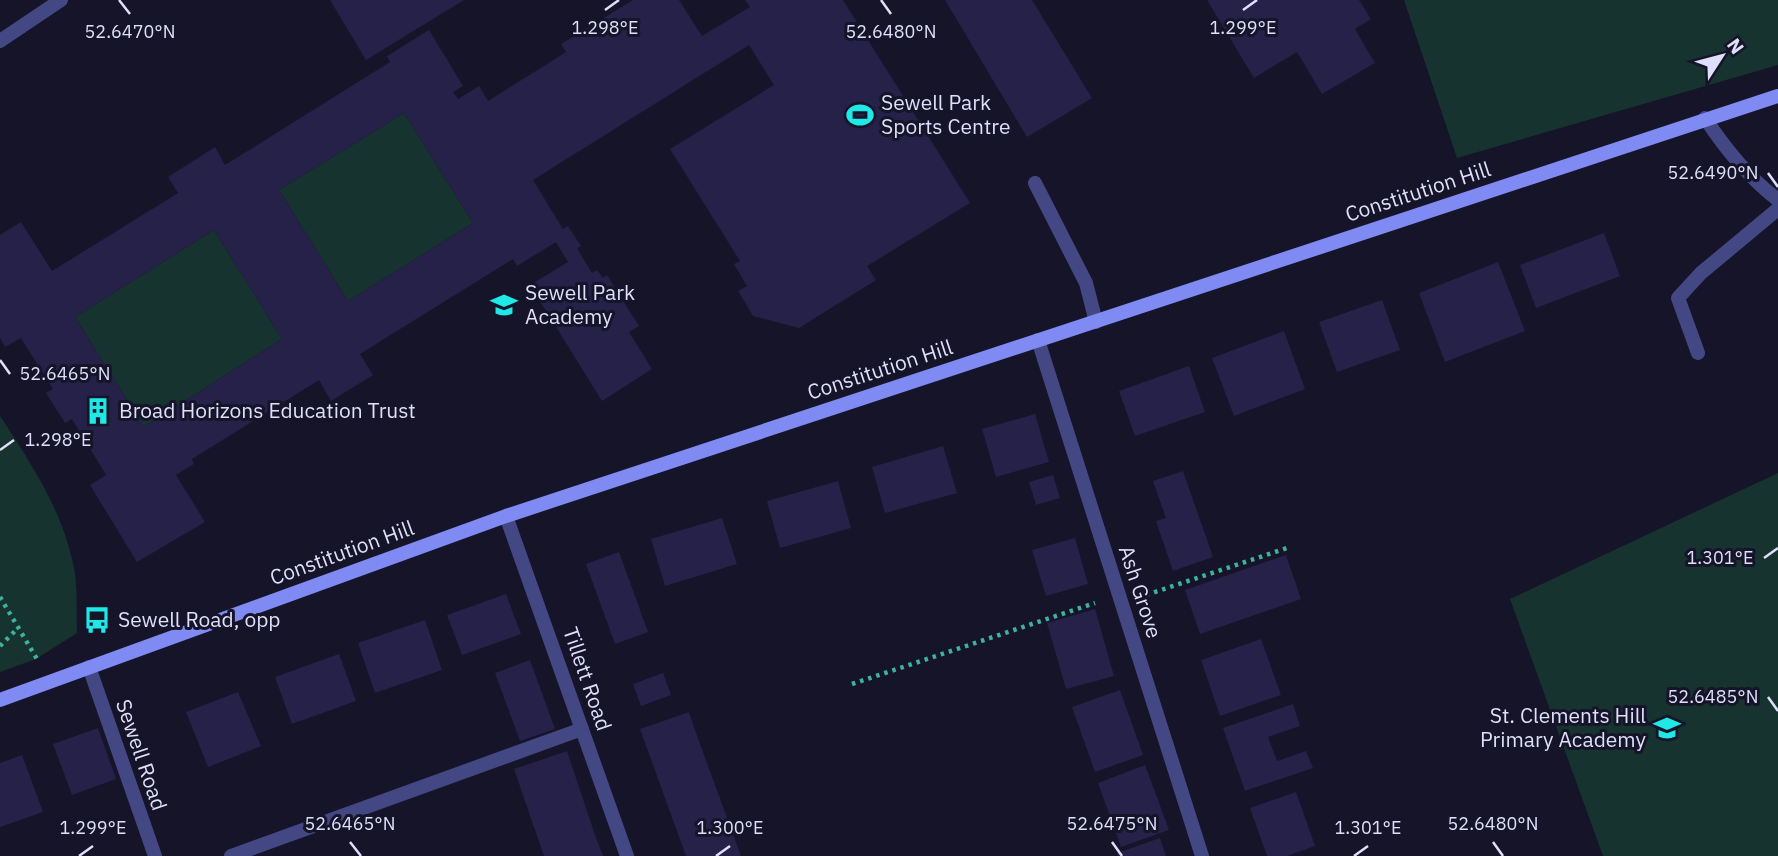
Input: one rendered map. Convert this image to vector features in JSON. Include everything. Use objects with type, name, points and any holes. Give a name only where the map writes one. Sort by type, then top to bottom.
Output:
[{"type":"main road","name":"Constitution Hill","points":[[0,700],[506,516],[1778,96]]},
{"type":"street","points":[[0,41],[61,0]]},
{"type":"street","points":[[1705,118],[1724,147],[1754,181],[1778,201]]},
{"type":"street","points":[[1035,183],[1086,283],[1096,322]]},
{"type":"street","points":[[1698,353],[1678,298],[1701,273],[1778,209]]},
{"type":"street","name":"Ash Grove","points":[[1038,340],[1202,856]]},
{"type":"street","name":"Tillett Road","points":[[506,516],[626,856]]},
{"type":"street","name":"Sewell Road","points":[[89,667],[155,856]]},
{"type":"street","points":[[231,856],[582,729]]},
{"type":"path","points":[[852,684],[1287,548]]},
{"type":"path","points":[[0,597],[50,682]]},
{"type":"path","points":[[0,646],[18,628]]},
{"type":"green space","points":[[1404,0],[1778,0],[1778,65],[1457,158]]},
{"type":"green space","points":[[404,113],[473,223],[348,301],[279,190]]},
{"type":"green space","points":[[214,230],[282,339],[144,427],[75,317]]},
{"type":"green space","points":[[0,416],[34,470],[62,527],[75,576],[77,633],[36,659],[0,672]]},
{"type":"green space","name":"St. Clements Hill Primary Academy","points":[[1778,473],[1778,856],[1603,856],[1510,599]]},
{"type":"building","points":[[330,0],[464,0],[366,60]]},
{"type":"building","points":[[633,0],[679,0],[702,36],[750,7],[745,0],[843,0],[970,203],[867,266],[876,280],[799,328],[753,316],[738,291],[747,286],[734,264],[740,261],[670,149],[774,85],[749,45],[533,180],[563,229],[568,226],[581,246],[577,248],[592,273],[597,270],[603,278],[607,275],[639,326],[629,332],[652,369],[602,401],[530,285],[568,262],[556,242],[517,266],[513,259],[360,354],[373,375],[331,401],[319,380],[192,459],[194,464],[176,475],[205,522],[137,562],[90,485],[106,475],[72,419],[65,423],[46,393],[53,389],[21,338],[5,347],[0,338],[0,235],[21,222],[52,271],[178,193],[168,177],[215,147],[225,165],[390,62],[387,56],[429,30],[463,86],[453,92],[458,99],[479,86],[488,101],[566,52],[561,44]],"holes":[[[404,113],[473,223],[348,301],[279,190]],[[214,230],[282,339],[144,427],[75,317]]]},
{"type":"building","points":[[945,0],[1032,0],[1092,98],[1027,137]]},
{"type":"building","points":[[1207,0],[1359,0],[1371,19],[1355,29],[1375,63],[1322,94],[1297,52],[1254,78]]},
{"type":"building","points":[[1604,233],[1620,276],[1536,308],[1520,265]]},
{"type":"building","points":[[1498,262],[1525,331],[1445,362],[1419,293]]},
{"type":"building","points":[[1382,300],[1400,350],[1337,372],[1319,322]]},
{"type":"building","points":[[1284,331],[1305,389],[1234,416],[1212,358]]},
{"type":"building","points":[[1189,366],[1205,412],[1135,436],[1119,391]]},
{"type":"building","points":[[1035,414],[1049,462],[996,477],[982,429]]},
{"type":"building","points":[[943,446],[957,493],[885,513],[872,467]]},
{"type":"building","points":[[1183,471],[1213,557],[1173,571],[1156,521],[1166,518],[1153,481]]},
{"type":"building","points":[[1053,475],[1060,498],[1036,505],[1029,482]]},
{"type":"building","points":[[838,481],[851,528],[780,548],[767,501]]},
{"type":"building","points":[[722,518],[737,564],[665,586],[651,539]]},
{"type":"building","points":[[1075,538],[1088,584],[1046,596],[1032,550]]},
{"type":"building","points":[[619,552],[648,632],[615,644],[586,564]]},
{"type":"building","points":[[1286,555],[1301,599],[1200,634],[1185,590]]},
{"type":"building","points":[[506,594],[521,634],[462,655],[447,615]]},
{"type":"building","points":[[1095,609],[1114,676],[1066,689],[1047,623]]},
{"type":"building","points":[[425,620],[442,670],[375,693],[358,643]]},
{"type":"building","points":[[1261,639],[1281,695],[1220,716],[1201,660]]},
{"type":"building","points":[[339,654],[356,701],[292,724],[275,677]]},
{"type":"building","points":[[530,660],[555,729],[520,741],[495,673]]},
{"type":"building","points":[[663,673],[671,695],[641,706],[633,684]]},
{"type":"building","points":[[1120,690],[1143,755],[1095,772],[1072,707]]},
{"type":"building","points":[[238,692],[261,746],[208,767],[186,712]]},
{"type":"building","points":[[1293,704],[1300,726],[1268,737],[1277,761],[1306,751],[1313,768],[1245,791],[1223,728]]},
{"type":"building","points":[[689,712],[741,856],[686,856],[640,729]]},
{"type":"building","points":[[98,728],[116,779],[72,795],[53,744]]},
{"type":"building","points":[[567,751],[603,856],[544,856],[514,769]]},
{"type":"building","points":[[22,755],[43,812],[0,827],[0,763]]},
{"type":"building","points":[[1145,765],[1169,830],[1121,847],[1098,783]]},
{"type":"building","points":[[1296,792],[1315,846],[1287,856],[1267,856],[1250,808]]},
{"type":"building","points":[[1160,838],[1166,856],[1118,856],[1117,853]]},
{"type":"place","name":"Sewell Park Sports Centre","points":[[860,115]]},
{"type":"place","name":"Sewell Park Academy","points":[[504,305]]},
{"type":"place","name":"Broad Horizons Education Trust","points":[[98,411]]},
{"type":"place","name":"Sewell Road, opp","points":[[97,620]]},
{"type":"place","name":"St. Clements Hill Primary Academy","points":[[1667,728]]}]
